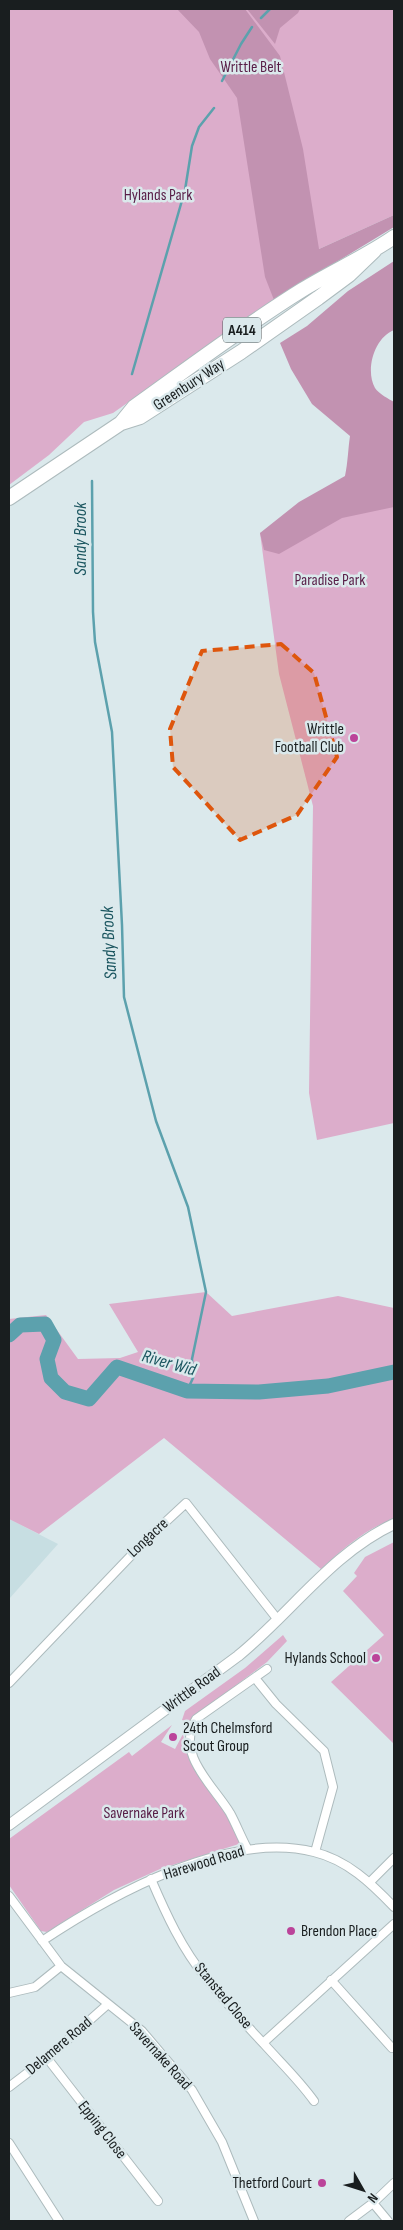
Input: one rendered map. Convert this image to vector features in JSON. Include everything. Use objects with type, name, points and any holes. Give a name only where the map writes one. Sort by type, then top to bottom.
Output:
[{"type":"highway","name":"Greenbury Way","points":[[9,498],[121,423],[134,407],[256,320],[344,265],[374,251],[394,237]]},
{"type":"street","name":"Longacre","points":[[9,1683],[144,1540],[186,1503],[278,1620]]},
{"type":"street","name":"Writtle Road","points":[[9,1825],[238,1656],[278,1620],[342,1557],[363,1541],[394,1524]]},
{"type":"street","points":[[247,1848],[230,1814],[200,1772],[190,1748],[190,1729],[196,1719],[268,1669]]},
{"type":"street","points":[[256,1678],[276,1704],[324,1751],[333,1787],[315,1852]]},
{"type":"street","name":"Harewood Road","points":[[42,1941],[89,1910],[151,1879],[247,1848],[275,1847],[315,1852],[346,1866],[370,1882],[394,1907]]},
{"type":"street","points":[[370,1882],[394,1858]]},
{"type":"street","name":"Stansted Close","points":[[151,1879],[177,1936],[206,1978],[301,2083],[314,2101]]},
{"type":"street","name":"Savernake Road","points":[[9,1896],[61,1966],[142,2032],[192,2090],[222,2142],[254,2221]]},
{"type":"street","points":[[263,2043],[394,1924]]},
{"type":"street","points":[[9,1993],[35,1987],[61,1966]]},
{"type":"street","points":[[331,1980],[392,2048]]},
{"type":"street","name":"Delamere Road","points":[[9,2087],[47,2058],[108,2004]]},
{"type":"street","name":"Epping Close","points":[[47,2058],[158,2201]]},
{"type":"street","points":[[9,2144],[59,2221]]},
{"type":"street","points":[[349,2221],[373,2203],[394,2183]]},
{"type":"street","points":[[373,2203],[388,2221]]},
{"type":"highlighted area","points":[[281,644],[314,673],[337,757],[297,815],[240,840],[173,767],[170,729],[202,651]]},
{"type":"shaded area","points":[[9,1519],[58,1544],[9,1599]]},
{"type":"green space","name":"Hylands Park","points":[[9,9],[394,9],[394,215],[319,249],[323,271],[291,288],[113,413],[84,422],[49,455],[9,485]]},
{"type":"green space","name":"Writtle Belt","points":[[177,9],[245,9],[280,56],[303,149],[319,249],[394,215],[394,227],[274,300],[265,277],[237,98],[210,59],[199,32]]},
{"type":"green space","points":[[247,9],[300,9],[298,13],[280,28],[275,44]]},
{"type":"green space","points":[[394,261],[394,330],[381,340],[377,347],[373,355],[371,372],[375,388],[394,402],[394,507],[342,518],[279,554],[264,550],[260,533],[299,502],[345,476],[350,436],[312,404],[291,369],[280,343],[307,326],[348,291]]},
{"type":"green space","name":"Paradise Park","points":[[394,494],[394,1123],[317,1140],[309,1093],[313,806],[279,674],[260,533]]},
{"type":"green space","points":[[206,1292],[232,1316],[338,1296],[394,1308],[394,1519],[364,1534],[321,1569],[164,1438],[39,1534],[9,1519],[9,1319],[46,1315],[78,1359],[120,1358],[138,1352],[109,1304]]},
{"type":"green space","name":"Hylands School","points":[[394,1542],[394,1744],[331,1682],[384,1635],[343,1591],[357,1576],[354,1573],[365,1557]]},
{"type":"green space","points":[[283,1635],[287,1641],[267,1662],[195,1716],[189,1723],[182,1720],[185,1711],[245,1668]]},
{"type":"green space","name":"Savernake Park","points":[[172,1725],[161,1742],[175,1749],[183,1734],[187,1754],[228,1816],[242,1843],[160,1869],[114,1890],[47,1932],[41,1931],[9,1885],[9,1839],[129,1752],[132,1756]]},
{"type":"waterway","name":"Sandy Brook","points":[[261,18],[270,9]]},
{"type":"waterway","name":"Sandy Brook","points":[[222,81],[252,27]]},
{"type":"waterway","name":"Sandy Brook","points":[[132,374],[185,190],[192,146],[199,127],[214,108]]},
{"type":"waterway","name":"Sandy Brook","points":[[92,481],[93,612],[95,642],[112,732],[124,997],[156,1121],[188,1207],[206,1292],[192,1359],[193,1378],[187,1391]]},
{"type":"waterway","name":"River Wid","points":[[9,1335],[20,1325],[45,1324],[54,1340],[47,1359],[51,1378],[65,1392],[89,1399],[117,1367],[187,1391],[259,1392],[328,1386],[394,1372]]},
{"type":"place","name":"Writtle Football Club","points":[[354,738]]},
{"type":"place","name":"Hylands School","points":[[376,1658]]},
{"type":"place","name":"24th Chelmsford Scout Group","points":[[173,1737]]},
{"type":"place","name":"Brendon Place","points":[[291,1931]]},
{"type":"place","name":"Thetford Court","points":[[322,2183]]}]
